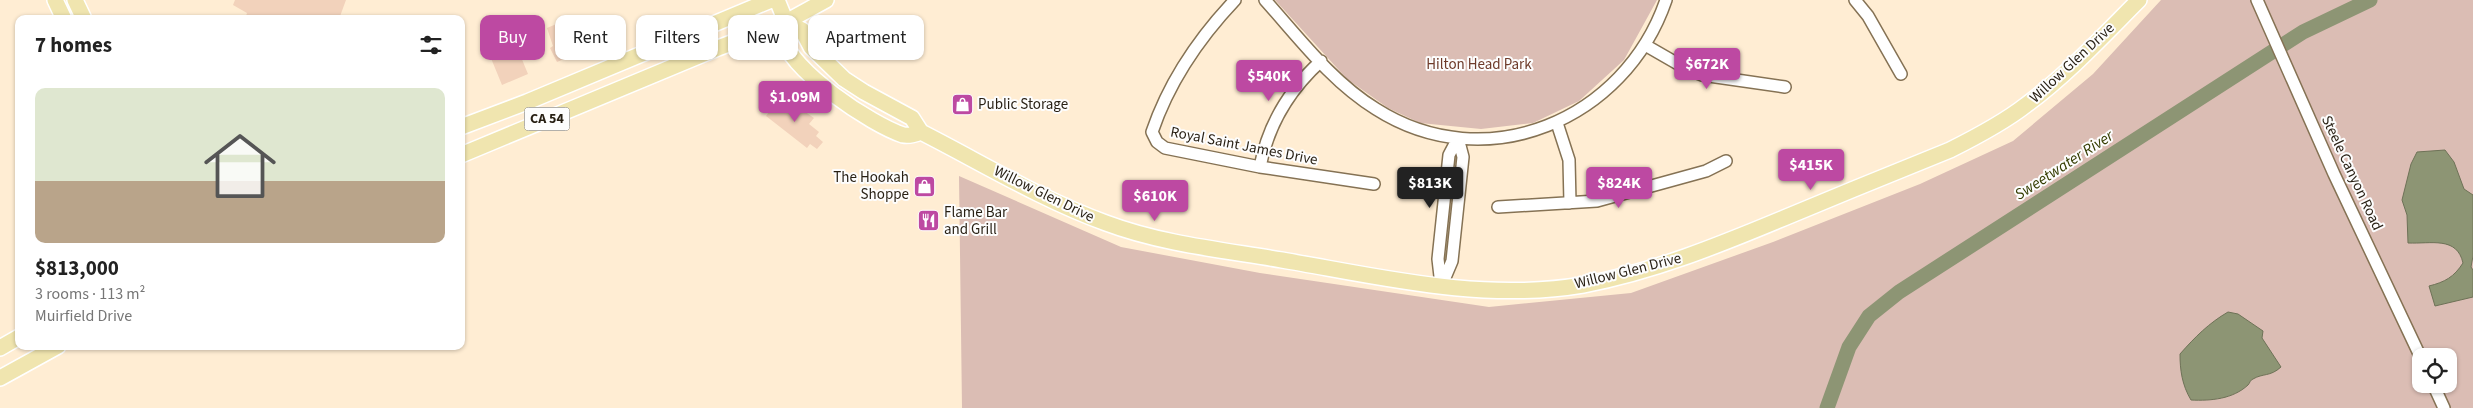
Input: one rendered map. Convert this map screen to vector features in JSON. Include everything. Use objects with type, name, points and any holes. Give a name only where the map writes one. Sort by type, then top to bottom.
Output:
[{"type":"main road","points":[[75,0],[82,15]]},
{"type":"main road","name":"CA 54","points":[[465,125],[527,102],[771,0]]},
{"type":"main road","name":"Willow Glen Drive","points":[[777,0],[783,15]]},
{"type":"main road","name":"CA 54","points":[[798,15],[826,0]]},
{"type":"main road","name":"Willow Glen Drive","points":[[798,28],[802,30],[811,47],[844,79],[912,118],[921,132],[1074,211],[1130,231],[1195,245],[1441,287],[1495,291],[1582,285],[1672,262],[1950,150],[2002,122],[2049,87],[2139,0]]},
{"type":"main road","name":"CA 54","points":[[465,153],[728,44]]},
{"type":"main road","name":"Willow Glen Drive","points":[[797,60],[832,94],[852,108],[903,135],[921,132]]},
{"type":"main road","points":[[0,348],[15,339]]},
{"type":"main road","points":[[0,378],[51,350]]},
{"type":"street","points":[[59,9],[75,0]]},
{"type":"street","name":"Royal Saint James Drive","points":[[1235,0],[1210,26],[1161,105],[1152,132],[1157,142],[1165,148],[1260,167],[1374,184]]},
{"type":"street","points":[[1265,0],[1320,61],[1355,94],[1384,114],[1418,129],[1458,138],[1509,136],[1556,123],[1584,108],[1610,87],[1645,45],[1666,0]]},
{"type":"street","points":[[1855,0],[1868,16],[1901,74]]},
{"type":"street","name":"Steele Canyon Road","points":[[2257,0],[2334,174],[2416,348]]},
{"type":"street","points":[[1645,45],[1685,68],[1702,75],[1785,87]]},
{"type":"street","points":[[1260,167],[1264,147],[1279,110],[1320,61]]},
{"type":"street","points":[[1556,123],[1569,160],[1570,203]]},
{"type":"street","points":[[1441,287],[1452,261],[1463,156],[1458,138]]},
{"type":"street","points":[[1498,207],[1602,200],[1706,171],[1726,161]]},
{"type":"street","points":[[2437,393],[2444,408]]},
{"type":"green space","name":"Hilton Head Park","points":[[1275,0],[1657,0],[1624,60],[1579,101],[1533,123],[1481,129],[1420,123],[1388,108],[1347,79]]},
{"type":"green space","points":[[2161,0],[2473,0],[2473,408],[962,408],[959,176],[1121,247],[1260,273],[1489,307],[1631,293],[1773,242],[1920,184],[2013,141],[2093,74]]},
{"type":"shaded area","points":[[2445,150],[2454,162],[2464,189],[2473,195],[2473,256],[2471,267],[2473,270],[2473,297],[2435,306],[2429,286],[2449,278],[2463,263],[2460,254],[2449,245],[2442,243],[2408,243],[2407,215],[2402,200],[2411,164],[2417,152]]},
{"type":"shaded area","points":[[2228,312],[2238,314],[2263,331],[2262,338],[2281,367],[2270,374],[2252,379],[2242,390],[2229,396],[2206,400],[2191,400],[2185,389],[2182,377],[2180,354],[2202,331]]},
{"type":"building","points":[[235,0],[346,0],[340,15],[246,15],[247,13],[233,5]]},
{"type":"building","points":[[555,25],[555,58],[550,48],[553,46],[547,28]]},
{"type":"building","points":[[492,60],[522,60],[528,74],[502,85]]},
{"type":"building","points":[[782,96],[814,118],[809,124],[819,132],[816,136],[823,142],[817,149],[810,144],[807,148],[766,116]]},
{"type":"waterway","name":"Sweetwater River","points":[[1827,408],[1849,347],[1869,316],[1899,292],[2303,32],[2370,0]]},
{"type":"place","name":"Public Storage","points":[[962,104]]},
{"type":"place","name":"The Hookah Shoppe","points":[[925,186]]},
{"type":"place","name":"Flame Bar and Grill","points":[[928,221]]}]
